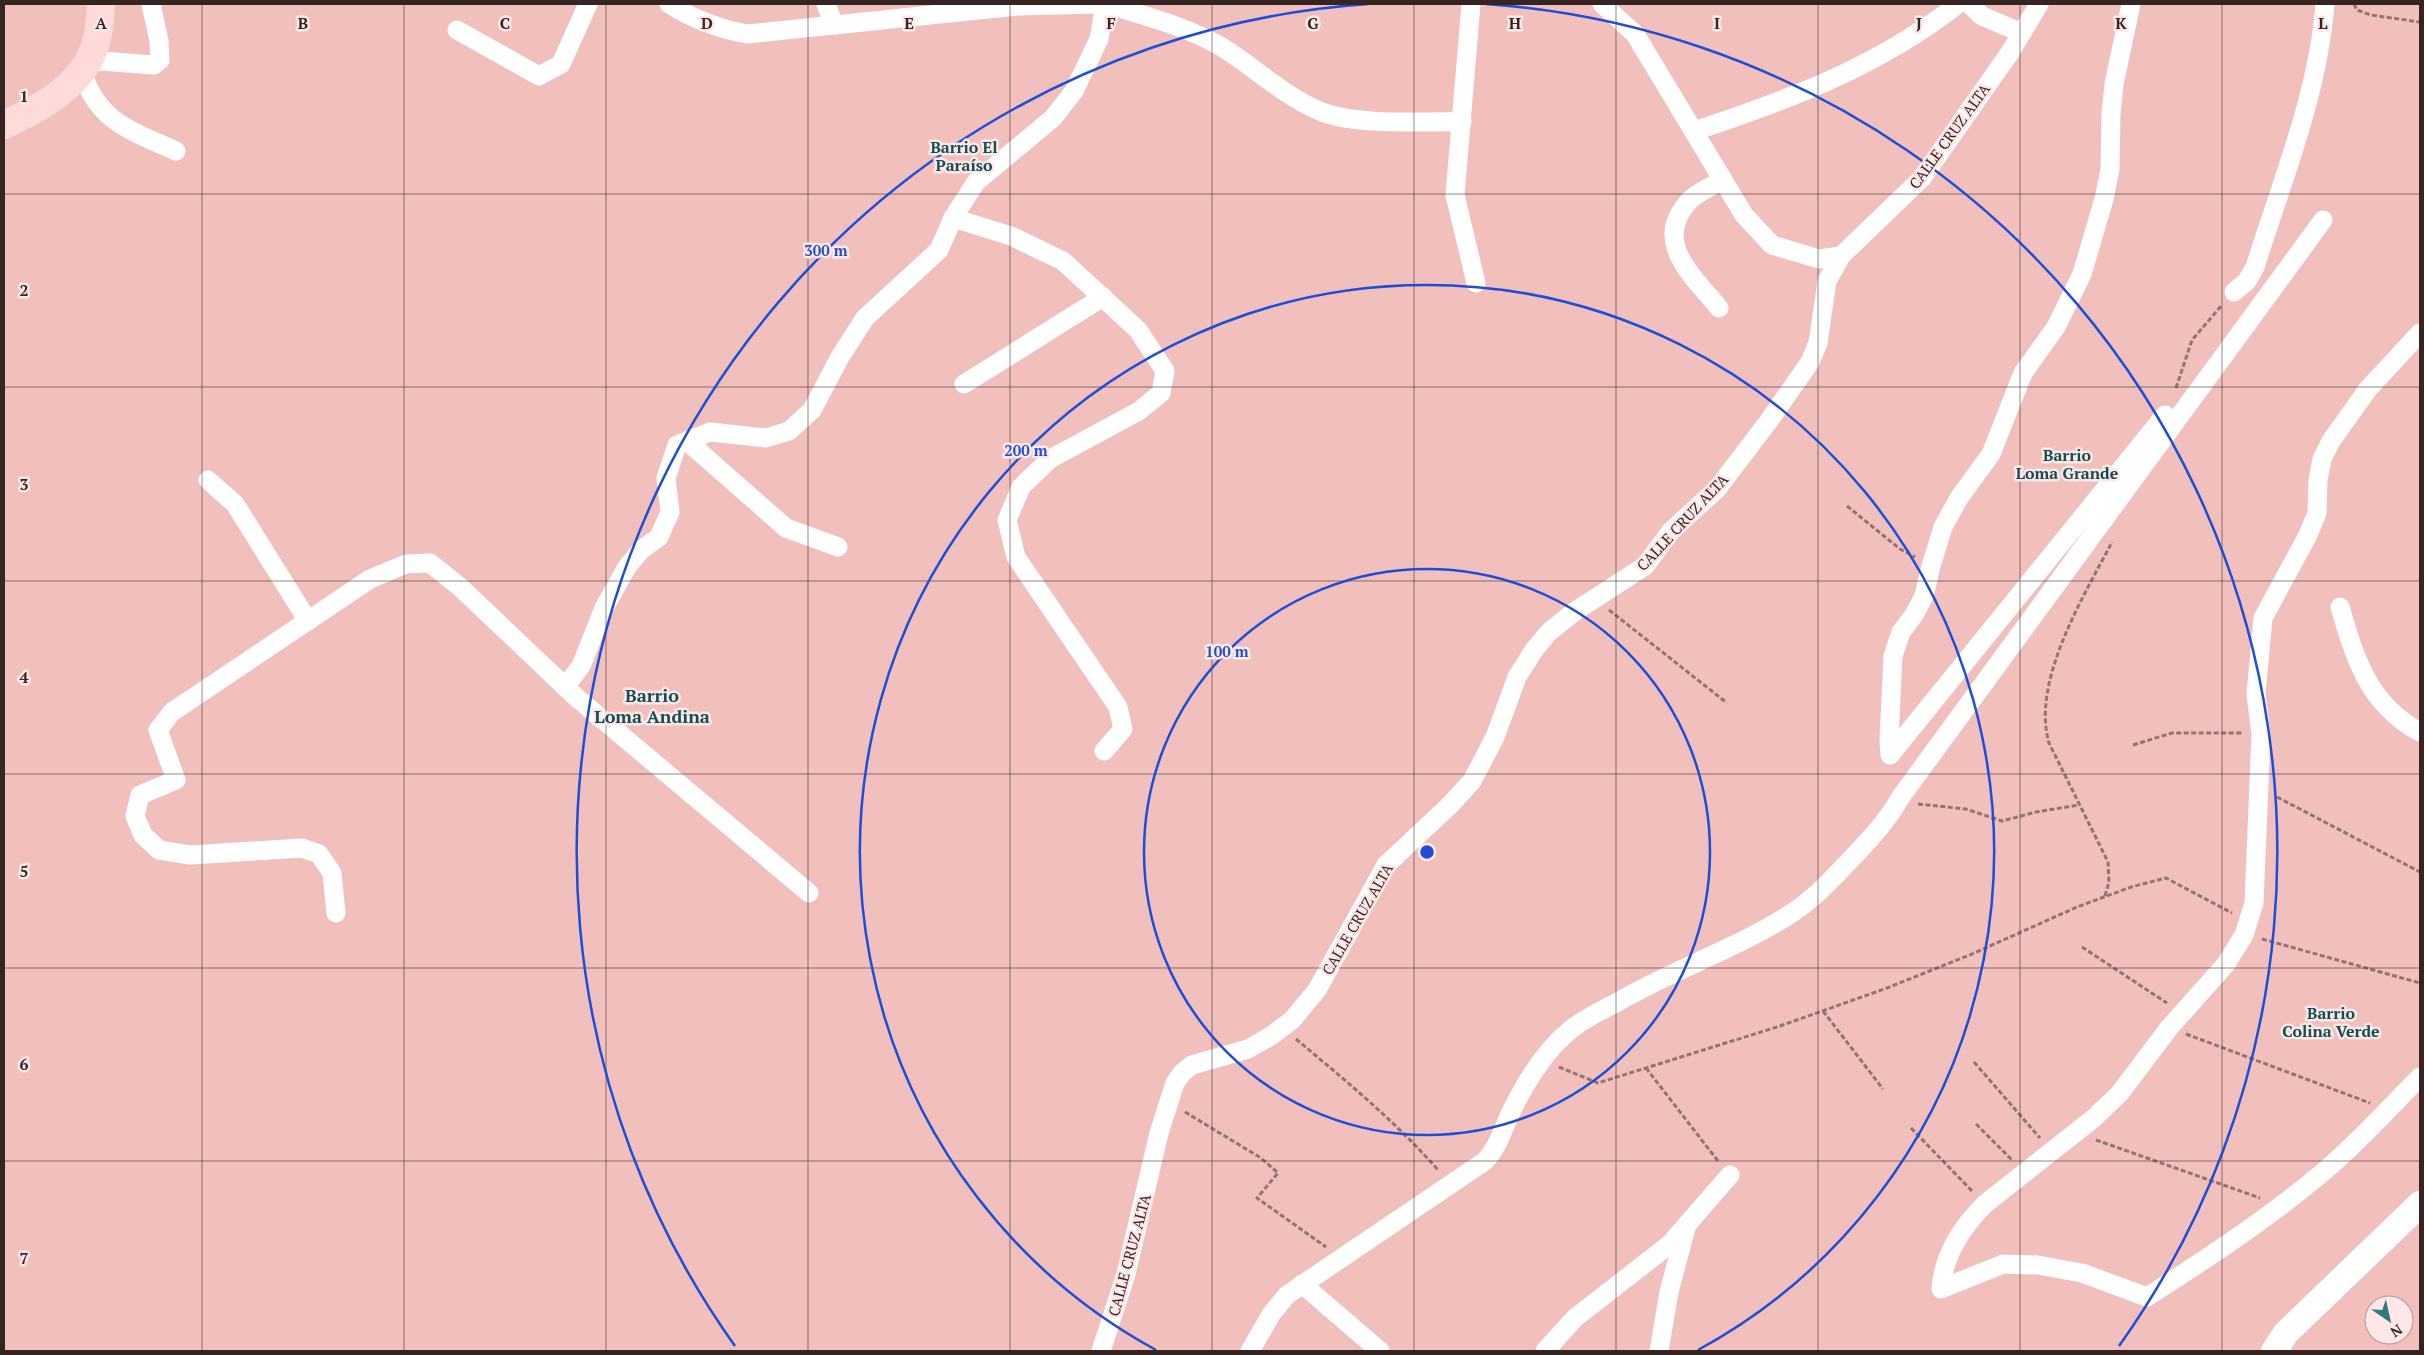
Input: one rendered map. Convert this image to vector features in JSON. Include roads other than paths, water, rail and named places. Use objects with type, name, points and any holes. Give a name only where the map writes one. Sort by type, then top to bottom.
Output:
[{"type":"main road","points":[[4,125],[58,96],[85,65],[97,40],[101,4]]},
{"type":"main road","points":[[2274,1351],[2286,1333],[2420,1204]]},
{"type":"street","points":[[151,4],[159,41],[160,60],[154,65],[85,65],[87,89],[101,110],[120,126],[176,151]]},
{"type":"street","points":[[456,30],[539,76],[561,64],[588,4]]},
{"type":"street","points":[[669,4],[691,17],[729,31],[747,34],[834,25],[918,10],[1097,4]]},
{"type":"street","points":[[826,4],[834,25]]},
{"type":"street","points":[[565,687],[581,666],[604,608],[627,567],[641,550],[658,537],[670,512],[666,478],[677,445],[710,432],[766,438],[789,431],[812,410],[840,357],[865,318],[939,250],[953,218],[976,182],[1053,118],[1074,91],[1099,39],[1106,4],[1175,26],[1220,46],[1282,91],[1323,112],[1362,120],[1462,122]]},
{"type":"street","points":[[1471,4],[1455,195],[1476,283]]},
{"type":"street","points":[[1602,4],[1635,34],[1744,215],[1772,244],[1819,259],[1841,256]]},
{"type":"street","points":[[1694,131],[1768,107],[1831,81],[1927,28],[1958,4]]},
{"type":"street","points":[[1969,4],[1982,16],[2022,33]]},
{"type":"street","name":"CALLE CRUZ ALTA","points":[[1101,1351],[1126,1274],[1159,1133],[1175,1083],[1182,1073],[1192,1065],[1248,1049],[1271,1036],[1283,1027],[1317,990],[1386,865],[1450,805],[1472,781],[1495,737],[1517,677],[1534,650],[1549,632],[1574,612],[1645,566],[1672,530],[1717,489],[1768,422],[1810,362],[1818,343],[1827,281],[1841,256],[1922,178],[2022,33],[2039,4]]},
{"type":"street","points":[[1250,1351],[1272,1313],[1287,1295],[1485,1161],[1494,1151],[1512,1109],[1542,1060],[1551,1047],[1570,1030],[1642,988],[1738,944],[1795,911],[1819,892],[1864,846],[1891,814],[1897,802],[2323,220],[1890,755],[1893,656],[1901,632],[1914,615],[1924,596],[1943,527],[1959,498],[1991,454],[2023,373],[2056,327],[2082,274],[2104,199],[2110,169],[2111,114],[2114,84],[2131,4]]},
{"type":"street","points":[[2234,292],[2246,281],[2255,267],[2302,118],[2323,37],[2325,4]]},
{"type":"street","points":[[1719,308],[1682,263],[1674,242],[1674,220],[1691,199],[1722,180]]},
{"type":"street","points":[[953,218],[1011,236],[1063,262],[1138,330],[1165,371],[1161,392],[1139,411],[1050,459],[1021,486],[1007,520],[1016,557],[1118,707],[1123,730],[1104,751]]},
{"type":"street","points":[[964,384],[1102,297]]},
{"type":"street","points":[[2420,333],[2368,389],[2331,441],[2322,460],[2318,480],[2317,513],[2308,535],[2263,618],[2256,694],[2261,734],[2254,903],[2246,928],[2226,964],[2182,1013],[2120,1093],[2052,1152],[1985,1204],[1970,1219],[1944,1263],[1942,1289],[2002,1264],[2038,1265],[2082,1273],[2147,1297],[2237,1239],[2282,1206],[2324,1172],[2420,1077]]},
{"type":"street","points":[[688,441],[786,528],[838,547]]},
{"type":"street","points":[[208,480],[235,504],[308,621]]},
{"type":"street","points":[[336,912],[332,873],[319,854],[302,848],[190,855],[159,850],[143,835],[135,816],[140,796],[176,780],[158,730],[172,712],[370,579],[406,564],[430,563],[460,587],[565,687],[809,893]]},
{"type":"street","points":[[2340,607],[2353,653],[2364,676],[2397,719],[2420,732]]},
{"type":"street","points":[[1545,1351],[1575,1318],[1670,1244],[1730,1175]]},
{"type":"street","points":[[1659,1351],[1669,1292],[1687,1224]]},
{"type":"street","points":[[1302,1284],[1380,1351]]},
{"type":"district","name":"Barrio El Paraíso","points":[[964,156]]},
{"type":"district","name":"Barrio Loma Grande","points":[[2067,464]]},
{"type":"district","name":"Barrio Loma Andina","points":[[652,705]]},
{"type":"district","name":"Barrio Colina Verde","points":[[2331,1022]]}]
